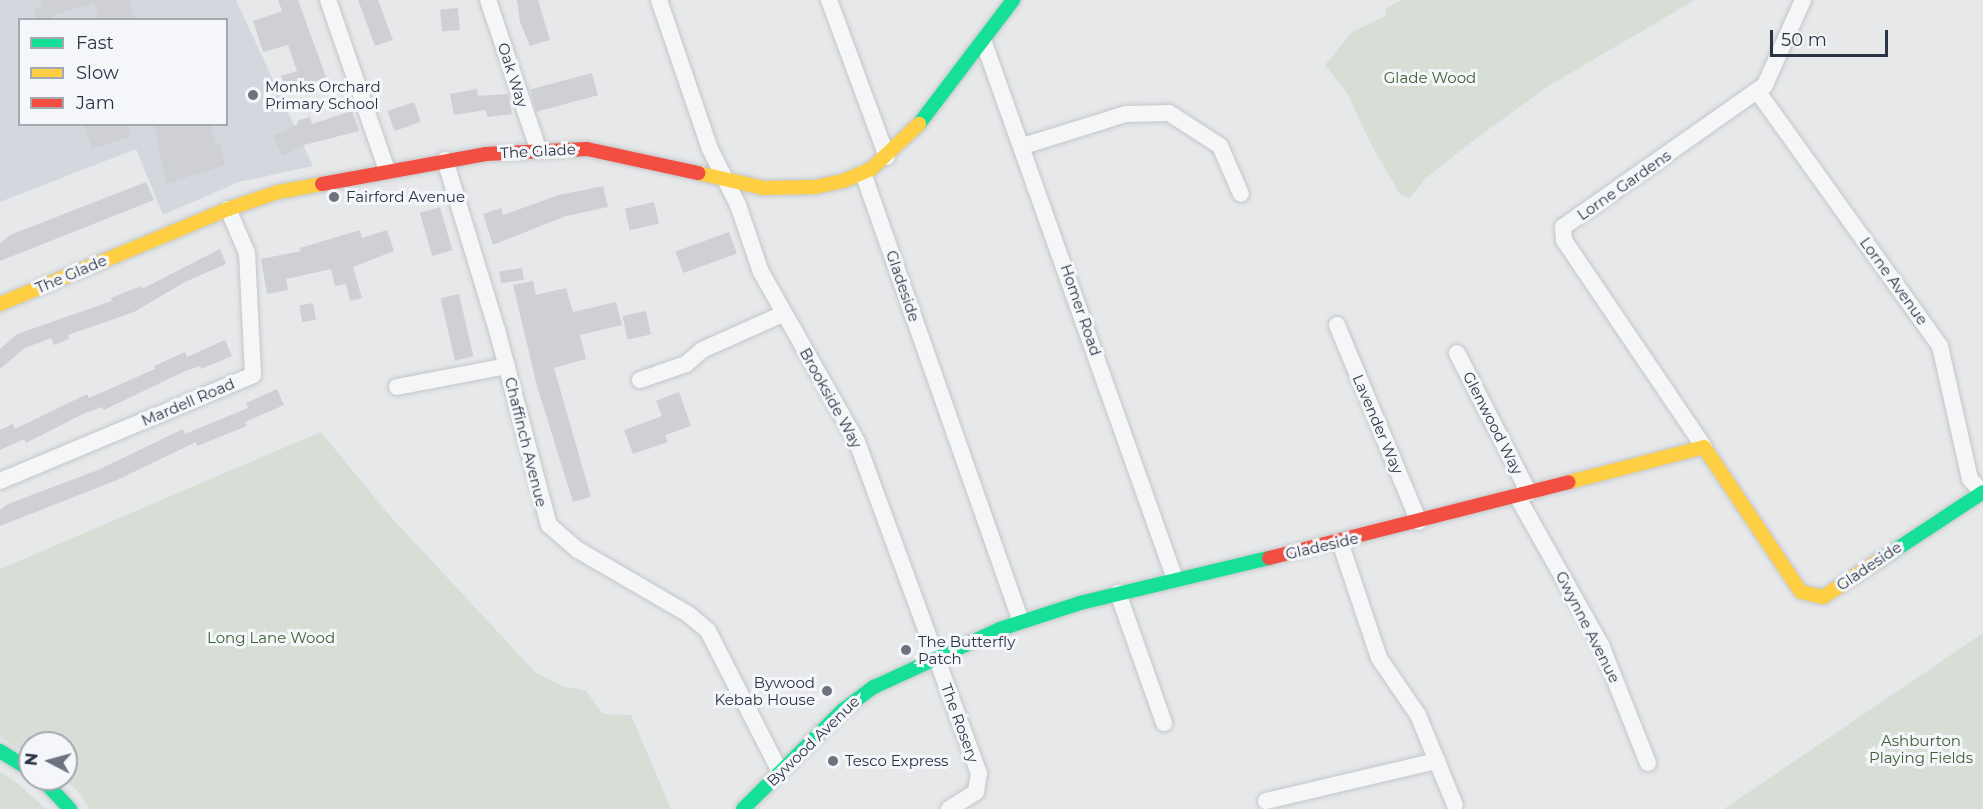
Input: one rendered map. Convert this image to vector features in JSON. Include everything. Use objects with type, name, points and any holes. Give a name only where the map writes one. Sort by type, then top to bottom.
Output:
[{"type":"street","points":[[328,0],[387,170]]},
{"type":"street","name":"Oak Way","points":[[488,0],[538,149]]},
{"type":"street","name":"Brookside Way","points":[[659,0],[710,149],[725,179],[761,272],[857,442],[936,657]]},
{"type":"street","points":[[829,0],[887,157]]},
{"type":"street","name":"The Glade","points":[[0,304],[228,209],[278,192],[445,160],[538,149],[601,152],[753,187],[823,186],[863,173],[887,157],[928,116],[984,43],[1013,0]]},
{"type":"street","name":"Lorne Gardens","points":[[1704,447],[1564,240],[1563,227],[1758,92],[1769,80],[1803,0]]},
{"type":"street","name":"Homer Road","points":[[984,43],[1023,146],[1175,579]]},
{"type":"street","name":"Lorne Avenue","points":[[1758,92],[1940,346],[1970,479],[1981,491]]},
{"type":"street","points":[[1023,146],[1126,114],[1169,113],[1220,146],[1241,194]]},
{"type":"street","name":"Chaffinch Avenue","points":[[445,160],[507,366],[549,525],[578,550],[688,614],[708,631],[780,772]]},
{"type":"street","name":"Gladeside","points":[[863,173],[1021,621],[1118,593],[1340,542],[1704,447],[1801,592],[1823,597],[1981,491]]},
{"type":"street","name":"Mardell Road","points":[[0,482],[253,375],[244,241],[228,209]]},
{"type":"street","points":[[640,380],[686,364],[702,351],[783,314]]},
{"type":"street","name":"Lavender Way","points":[[1337,325],[1419,522]]},
{"type":"street","name":"Glenwood Way","points":[[1457,353],[1523,495]]},
{"type":"street","points":[[397,387],[507,366]]},
{"type":"street","name":"Gwynne Avenue","points":[[1523,495],[1601,645],[1648,763]]},
{"type":"street","points":[[1340,542],[1379,658],[1418,715],[1455,805]]},
{"type":"street","points":[[1118,593],[1164,723]]},
{"type":"street","name":"Bywood Avenue","points":[[743,809],[855,700],[936,657],[1021,621]]},
{"type":"street","name":"The Rosery","points":[[936,657],[980,778],[976,792],[949,809]]},
{"type":"street","points":[[0,751],[18,762]]},
{"type":"street","points":[[1266,801],[1437,760]]},
{"type":"street","points":[[53,791],[70,809]]},
{"type":"shaded area","name":"Monks Orchard Primary School","points":[[0,0],[236,0],[313,166],[239,182],[163,215],[136,149],[0,202]]},
{"type":"green space","name":"Glade Wood","points":[[1402,0],[1695,0],[1550,85],[1425,179],[1410,198],[1400,194],[1372,146],[1347,93],[1325,65],[1352,32],[1387,15],[1385,9]]},
{"type":"green space","name":"Long Lane Wood","points":[[321,432],[389,515],[536,673],[562,686],[586,691],[603,714],[631,715],[671,809],[90,809],[78,791],[78,731],[18,731],[18,748],[0,737],[0,569]]},
{"type":"green space","name":"Ashburton Playing Fields","points":[[1983,633],[1983,809],[1724,809]]},
{"type":"green space","points":[[0,772],[18,784],[18,791],[26,791],[46,809],[0,809]]},
{"type":"building","points":[[40,0],[129,0],[134,18],[98,18],[94,3],[51,16],[52,18],[37,18],[34,9],[42,6]]},
{"type":"building","points":[[278,0],[298,0],[326,77],[288,93],[281,76],[297,71],[288,45],[263,52],[253,21],[282,11]]},
{"type":"building","points":[[358,0],[378,0],[393,40],[375,46]]},
{"type":"building","points":[[517,0],[538,0],[550,40],[530,46],[520,22]]},
{"type":"building","points":[[458,8],[460,30],[442,31],[440,10]]},
{"type":"building","points":[[592,73],[598,95],[536,112],[530,90]]},
{"type":"building","points":[[477,89],[478,96],[508,94],[512,114],[487,117],[486,110],[454,115],[450,94]]},
{"type":"building","points":[[414,102],[421,122],[394,131],[388,111]]},
{"type":"building","points":[[352,111],[359,131],[304,145],[282,156],[273,136],[298,124],[297,121],[310,117],[312,124]]},
{"type":"building","points":[[85,126],[128,126],[131,136],[92,149]]},
{"type":"building","points":[[154,126],[211,126],[216,144],[220,143],[225,165],[166,184]]},
{"type":"building","points":[[146,182],[154,200],[0,261],[0,243],[10,235]]},
{"type":"building","points":[[603,186],[608,207],[566,216],[493,245],[483,214],[501,208],[503,215],[559,195]]},
{"type":"building","points":[[654,202],[659,223],[630,230],[625,209]]},
{"type":"building","points":[[440,207],[452,250],[432,256],[420,213]]},
{"type":"building","points":[[360,230],[362,238],[387,230],[394,251],[353,267],[362,298],[350,301],[346,284],[335,286],[331,269],[286,279],[288,290],[267,294],[261,259],[301,251],[300,248]]},
{"type":"building","points":[[729,232],[737,254],[683,273],[675,251]]},
{"type":"building","points":[[220,249],[226,264],[185,282],[134,312],[68,335],[69,339],[54,345],[51,338],[25,348],[0,369],[0,349],[17,334],[112,301],[111,298],[141,286],[142,289]]},
{"type":"building","points":[[522,268],[524,280],[501,283],[499,272]]},
{"type":"building","points":[[533,281],[536,295],[566,288],[573,312],[616,302],[622,325],[580,335],[586,359],[554,368],[591,497],[573,502],[537,386],[513,285]]},
{"type":"building","points":[[459,294],[473,356],[455,361],[440,298]]},
{"type":"building","points":[[313,303],[316,320],[302,322],[299,305]]},
{"type":"building","points":[[646,311],[651,334],[628,339],[623,316]]},
{"type":"building","points":[[225,340],[232,356],[201,369],[200,366],[183,372],[104,410],[102,407],[85,413],[26,443],[24,439],[0,450],[0,430],[13,424],[15,429],[87,394],[89,398],[155,369],[154,366],[185,352],[187,357]]},
{"type":"building","points":[[277,389],[284,405],[245,422],[247,426],[197,446],[196,442],[117,480],[0,526],[0,510],[8,504],[98,470],[183,429],[185,434],[248,408],[246,403]]},
{"type":"building","points":[[679,392],[691,426],[665,435],[668,442],[633,454],[624,430],[662,416],[656,401]]},
{"type":"traffic: fast","points":[[919,124],[1013,0]]},
{"type":"traffic: fast","points":[[1880,560],[1983,492]]},
{"type":"traffic: fast","points":[[743,809],[843,710],[874,687],[1000,629],[1080,603],[1269,558]]},
{"type":"traffic: fast","points":[[0,751],[18,762]]},
{"type":"traffic: fast","points":[[53,791],[70,809]]},
{"type":"traffic: slow","points":[[698,173],[764,188],[815,187],[843,181],[871,169],[919,124]]},
{"type":"traffic: slow","points":[[0,304],[228,209],[278,192],[322,184]]},
{"type":"traffic: slow","points":[[1569,482],[1704,447],[1801,592],[1823,597],[1880,560]]},
{"type":"traffic: jam","points":[[322,184],[485,154],[587,149],[698,173]]},
{"type":"traffic: jam","points":[[1269,558],[1569,482]]},
{"type":"place","name":"Monks Orchard Primary School","points":[[253,95]]},
{"type":"place","name":"Fairford Avenue","points":[[334,197]]},
{"type":"place","name":"The Butterfly Patch","points":[[906,650]]},
{"type":"place","name":"Bywood Kebab House","points":[[827,691]]},
{"type":"place","name":"Tesco Express","points":[[833,761]]}]
